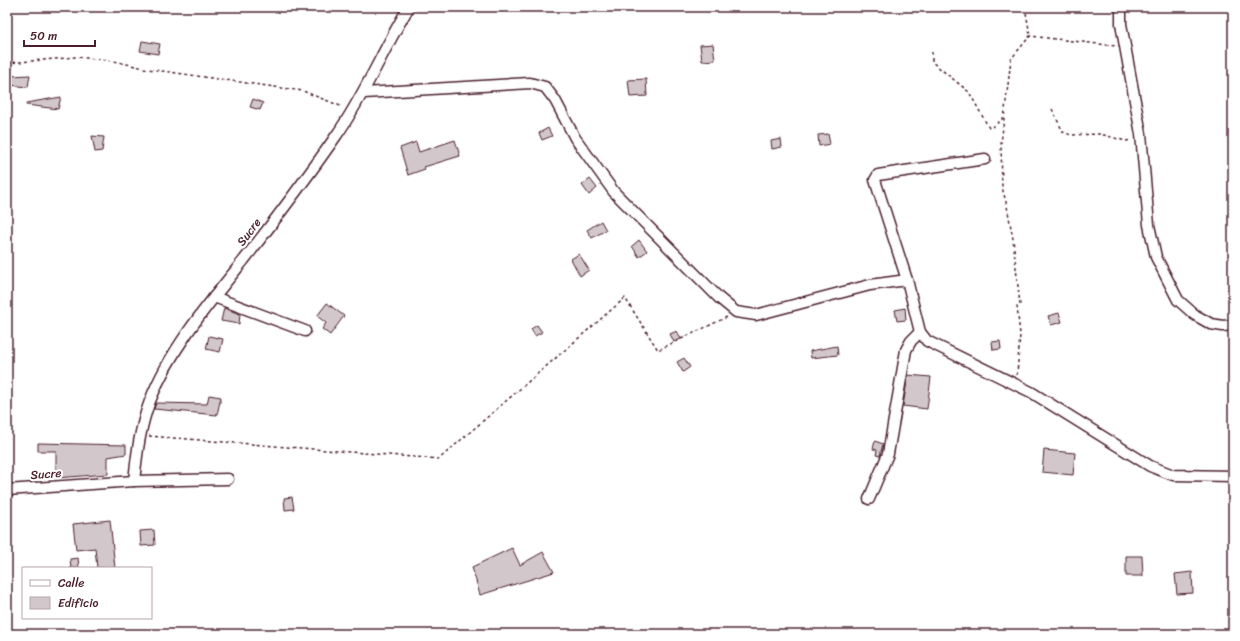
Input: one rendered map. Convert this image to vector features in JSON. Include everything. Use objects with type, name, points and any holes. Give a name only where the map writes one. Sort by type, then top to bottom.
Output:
[{"type":"street","name":"Sucre","points":[[134,481],[139,435],[151,400],[166,370],[186,337],[214,297],[332,142],[364,93],[409,7]]},
{"type":"street","points":[[1121,7],[1121,24],[1141,139],[1149,225],[1156,257],[1178,300],[1195,315],[1211,324],[1223,326],[1233,325]]},
{"type":"street","points":[[364,93],[530,83],[545,87],[555,100],[574,138],[614,192],[719,298],[736,312],[756,315],[870,285],[907,280]]},
{"type":"street","points":[[985,159],[878,175],[875,180],[907,280],[920,332],[927,341],[1031,392],[1150,466],[1173,474],[1233,476]]},
{"type":"street","points":[[214,297],[305,330]]},
{"type":"street","points":[[869,499],[888,454],[906,350],[911,341],[920,332]]},
{"type":"street","name":"Sucre","points":[[7,490],[134,481],[228,479]]},
{"type":"path","points":[[1025,7],[1030,36]]},
{"type":"path","points":[[1030,36],[1126,47]]},
{"type":"path","points":[[1017,385],[1020,334],[1017,307],[1020,304],[1019,284],[1008,206],[1002,187],[1001,144],[1011,58],[1030,36]]},
{"type":"path","points":[[932,52],[932,62],[970,92],[989,128],[994,126],[1004,117]]},
{"type":"path","points":[[7,63],[77,58],[114,61],[148,69],[303,91],[352,111]]},
{"type":"path","points":[[1052,110],[1063,132],[1071,135],[1100,134],[1126,141],[1141,139]]},
{"type":"path","points":[[139,435],[440,458],[625,298],[658,350],[736,312]]},
{"type":"building","points":[[142,41],[160,44],[158,54],[140,51]]},
{"type":"building","points":[[713,44],[715,60],[702,61],[700,45]]},
{"type":"building","points":[[30,75],[28,87],[9,85],[10,76]]},
{"type":"building","points":[[646,79],[647,96],[630,97],[628,80]]},
{"type":"building","points":[[61,97],[58,109],[26,105],[26,103]]},
{"type":"building","points":[[253,99],[263,103],[260,110],[250,107]]},
{"type":"building","points":[[548,128],[552,136],[542,140],[539,133]]},
{"type":"building","points":[[828,134],[830,144],[819,146],[818,135]]},
{"type":"building","points":[[92,136],[104,137],[102,151],[95,152]]},
{"type":"building","points":[[781,139],[782,147],[772,149],[771,141]]},
{"type":"building","points":[[455,140],[460,156],[424,167],[425,169],[408,175],[400,148],[416,142],[419,152]]},
{"type":"building","points":[[590,179],[597,188],[589,195],[582,185]]},
{"type":"building","points":[[601,221],[606,230],[592,238],[587,230]]},
{"type":"building","points":[[639,240],[647,251],[639,257],[632,246]]},
{"type":"building","points":[[579,254],[589,270],[580,276],[571,259]]},
{"type":"building","points":[[327,303],[344,316],[330,335],[322,329],[326,323],[317,316]]},
{"type":"building","points":[[224,308],[240,314],[239,324],[221,321]]},
{"type":"building","points":[[905,308],[906,320],[897,321],[895,310]]},
{"type":"building","points":[[1059,313],[1062,322],[1051,325],[1048,316]]},
{"type":"building","points":[[537,325],[542,332],[535,336],[531,329]]},
{"type":"building","points":[[677,331],[681,339],[674,342],[670,334]]},
{"type":"building","points":[[209,336],[223,339],[220,352],[206,349]]},
{"type":"building","points":[[1000,341],[1001,349],[993,350],[992,342]]},
{"type":"building","points":[[837,346],[838,355],[811,358],[810,351]]},
{"type":"building","points":[[684,358],[690,367],[683,372],[677,362]]},
{"type":"building","points":[[908,375],[931,377],[927,409],[903,406]]},
{"type":"building","points":[[209,395],[221,397],[217,415],[154,409],[156,403],[207,404]]},
{"type":"building","points":[[875,441],[883,444],[880,456],[876,455],[877,450],[873,449]]},
{"type":"building","points":[[38,443],[126,445],[126,454],[108,457],[108,474],[56,478],[56,451],[38,451]]},
{"type":"building","points":[[1044,450],[1075,453],[1073,475],[1042,472]]},
{"type":"building","points":[[292,497],[294,509],[285,510],[284,498]]},
{"type":"building","points":[[110,520],[115,567],[97,567],[95,548],[76,550],[73,524]]},
{"type":"building","points":[[154,530],[155,545],[141,546],[140,531]]},
{"type":"building","points":[[512,548],[520,565],[543,552],[554,572],[480,595],[472,567]]},
{"type":"building","points":[[1126,556],[1142,556],[1143,576],[1126,576]]},
{"type":"building","points":[[78,558],[79,567],[71,567],[70,559]]},
{"type":"building","points":[[1192,572],[1193,593],[1177,594],[1175,574]]}]
